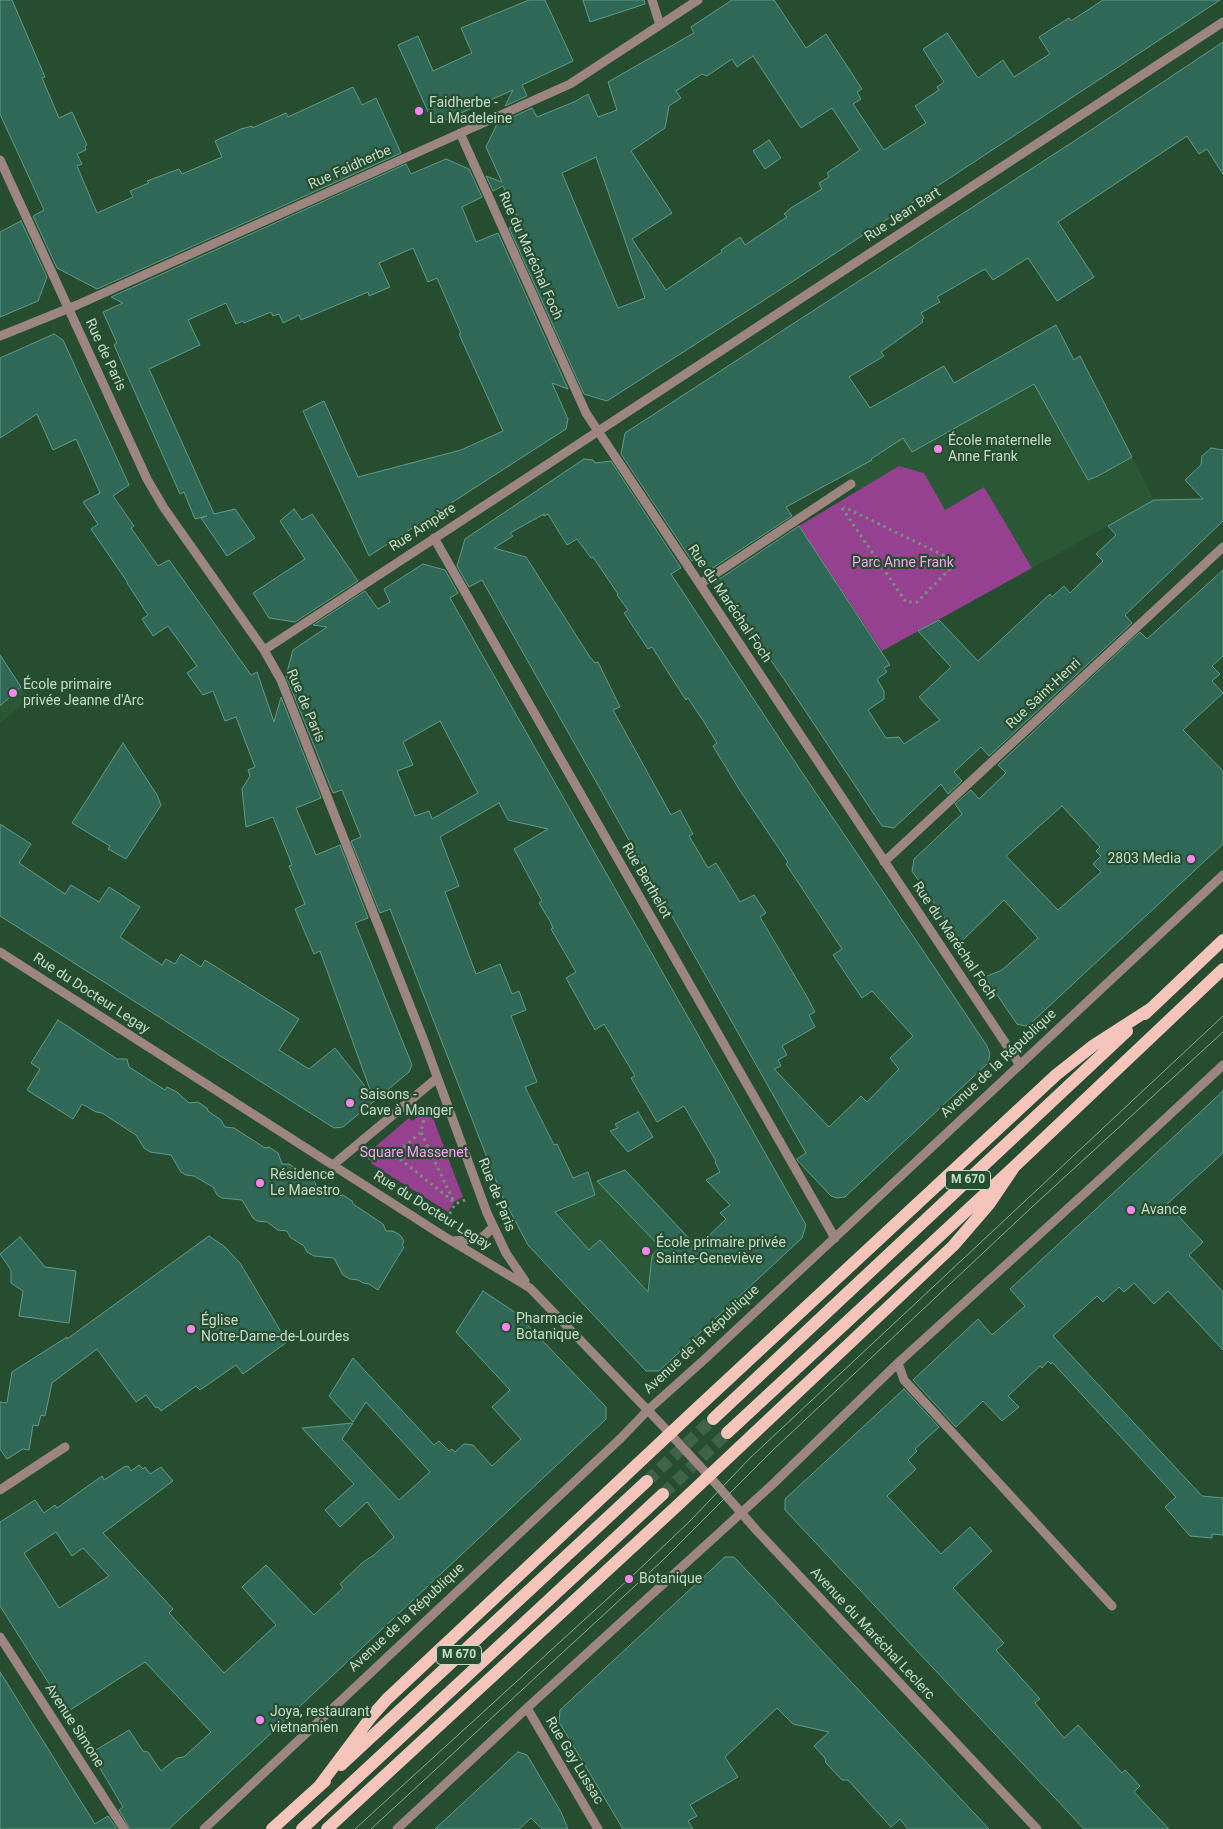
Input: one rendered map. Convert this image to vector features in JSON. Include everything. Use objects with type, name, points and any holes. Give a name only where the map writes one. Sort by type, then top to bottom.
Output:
[{"type":"main road","name":"M 670","points":[[713,1419],[1223,940]]},
{"type":"main road","name":"M 670","points":[[727,1433],[1015,1166],[1223,969]]},
{"type":"main road","points":[[1185,1004],[1223,976]]},
{"type":"main road","points":[[320,1785],[370,1717],[387,1699],[670,1434],[1056,1075],[1094,1045],[1150,1009]]},
{"type":"main road","points":[[327,1829],[709,1476],[953,1246],[990,1204],[1015,1166]]},
{"type":"main road","name":"M 670","points":[[272,1829],[647,1481]]},
{"type":"main road","name":"M 670","points":[[302,1829],[663,1494]]},
{"type":"street","points":[[652,0],[660,25]]},
{"type":"street","name":"Rue Faidherbe","points":[[0,336],[69,308],[570,84],[698,0]]},
{"type":"street","name":"Rue Jean Bart","points":[[598,431],[1223,22]]},
{"type":"street","name":"Rue du Maréchal Foch","points":[[460,133],[586,413],[1020,1065]]},
{"type":"street","name":"Rue de Paris","points":[[0,160],[148,479],[164,508],[264,650],[281,680],[366,892],[487,1214],[509,1259],[530,1288]]},
{"type":"street","name":"Rue Ampère","points":[[264,650],[598,431]]},
{"type":"street","points":[[700,584],[851,484]]},
{"type":"street","name":"Rue Berthelot","points":[[434,538],[835,1238]]},
{"type":"street","name":"Rue Saint-Henri","points":[[884,862],[1223,547]]},
{"type":"street","name":"Avenue de la République","points":[[204,1829],[614,1445],[648,1410],[1223,875]]},
{"type":"street","name":"Rue du Docteur Legay","points":[[0,952],[448,1239],[530,1288],[689,1455]]},
{"type":"street","points":[[397,1829],[526,1708],[740,1513],[898,1363],[1223,1065]]},
{"type":"street","points":[[333,1165],[437,1078]]},
{"type":"street","points":[[448,1239],[477,1239],[484,1236],[493,1227]]},
{"type":"street","points":[[898,1363],[904,1380],[1112,1606]]},
{"type":"street","points":[[0,1490],[65,1447]]},
{"type":"street","name":"Avenue du Maréchal Leclerc","points":[[689,1455],[740,1513],[1037,1829]]},
{"type":"street","name":"Avenue Simone","points":[[0,1637],[124,1829]]},
{"type":"street","name":"Rue Gay Lussac","points":[[526,1708],[598,1829]]},
{"type":"path","points":[[838,504],[949,558],[951,568],[917,602],[906,602],[838,504]]},
{"type":"path","points":[[420,1092],[427,1105],[421,1132],[455,1203]]},
{"type":"path","points":[[349,1151],[358,1159],[394,1154],[421,1132]]},
{"type":"path","points":[[394,1154],[455,1203]]},
{"type":"path","points":[[448,1239],[454,1221],[448,1217],[455,1203],[467,1199],[476,1218],[487,1214]]},
{"type":"shaded area","name":"École maternelle Anne Frank","points":[[1055,323],[1074,359],[1080,356],[1154,500],[1032,568],[984,487],[945,510],[924,473],[899,466],[857,492],[845,475],[786,507],[834,429],[944,366],[954,383],[1054,326]]},
{"type":"shaded area","name":"École primaire privée Jeanne d'Arc","points":[[0,655],[29,699],[0,723]]},
{"type":"shaded area","name":"École primaire privée Sainte-Geneviève","points":[[625,1170],[741,1294],[653,1279],[644,1287],[661,1305],[589,1250],[571,1230],[541,1258],[528,1245],[568,1206],[580,1201],[572,1191]]},
{"type":"green space","name":"Parc Anne Frank","points":[[899,466],[924,473],[945,510],[984,487],[1032,568],[882,651],[799,526]]},
{"type":"green space","name":"Square Massenet","points":[[420,1110],[431,1113],[463,1197],[454,1202],[448,1212],[371,1162],[369,1152],[409,1118],[412,1121],[418,1117],[415,1113]]},
{"type":"building","points":[[0,0],[12,0],[45,77],[42,78],[59,118],[72,112],[87,145],[85,146],[86,150],[77,154],[82,164],[77,166],[97,213],[133,197],[130,191],[149,183],[147,181],[179,169],[182,174],[222,157],[215,141],[241,129],[252,126],[252,128],[286,113],[288,117],[353,87],[362,105],[376,98],[401,153],[97,289],[57,268],[33,216],[44,210],[0,114]]},
{"type":"building","points":[[529,0],[545,0],[573,61],[522,85],[527,96],[505,106],[513,90],[434,125],[398,45],[418,36],[433,71],[472,53],[461,28]]},
{"type":"building","points":[[583,0],[644,0],[645,4],[590,22]]},
{"type":"building","points":[[732,0],[774,0],[806,48],[826,34],[862,89],[857,92],[861,99],[853,104],[884,150],[926,123],[915,106],[939,90],[937,87],[944,82],[923,49],[947,33],[978,78],[1003,60],[1014,77],[1050,54],[1039,37],[1069,18],[1071,21],[1103,0],[1220,0],[772,295],[607,401],[584,394],[509,228],[520,223],[503,186],[493,191],[486,176],[502,182],[486,147],[497,124],[532,108],[537,117],[574,102],[588,94],[598,117],[617,110],[608,82],[694,33],[691,27]],"holes":[[[753,56],[801,128],[832,108],[860,150],[827,173],[829,177],[819,183],[822,189],[791,208],[784,214],[787,217],[745,245],[740,237],[721,250],[722,252],[666,290],[632,239],[672,213],[631,151],[665,128],[669,106],[681,98],[676,91],[702,74],[707,76],[732,59],[737,67]],[[596,157],[645,298],[618,308],[562,173]]]},
{"type":"building","points":[[1223,42],[1223,174],[1207,149],[1199,154],[1187,136],[1058,222],[1094,277],[1057,301],[1028,258],[993,280],[985,269],[937,297],[940,302],[921,313],[924,318],[923,322],[881,352],[884,356],[849,377],[870,408],[944,366],[954,383],[1056,325],[1074,360],[1080,356],[1132,457],[1088,480],[1034,384],[912,452],[903,438],[872,460],[786,507],[792,516],[708,571],[697,557],[692,561],[621,454],[625,433]]},
{"type":"building","points":[[769,140],[781,158],[765,169],[753,151]]},
{"type":"building","points":[[446,159],[469,169],[482,197],[462,207],[476,242],[498,233],[568,389],[552,383],[568,419],[566,429],[369,556],[303,411],[324,401],[358,477],[461,450],[503,431],[459,334],[461,333],[437,278],[428,282],[413,248],[379,263],[390,287],[369,296],[368,292],[301,320],[299,315],[283,323],[279,314],[273,316],[271,312],[244,323],[243,321],[236,324],[226,303],[188,320],[200,345],[149,369],[214,514],[235,509],[255,538],[227,556],[201,518],[207,516],[195,519],[184,492],[180,494],[114,345],[117,343],[103,312],[123,303],[111,297],[406,164],[411,174]]},
{"type":"building","points":[[21,221],[47,277],[38,301],[0,317],[0,232]]},
{"type":"building","points":[[54,334],[63,340],[129,485],[113,496],[134,526],[131,528],[158,566],[169,560],[251,675],[257,672],[274,722],[281,697],[321,798],[296,808],[316,855],[340,845],[368,918],[355,923],[412,1065],[409,1072],[343,1127],[334,1128],[0,916],[0,824],[31,844],[19,863],[65,894],[71,885],[99,902],[109,887],[140,907],[120,937],[162,965],[166,959],[175,964],[181,954],[201,967],[205,960],[299,1019],[279,1050],[309,1069],[335,1048],[372,1095],[320,951],[314,954],[295,909],[305,904],[289,866],[292,865],[273,817],[246,827],[242,789],[250,776],[248,770],[255,767],[236,717],[225,721],[213,691],[203,695],[187,673],[197,666],[168,626],[153,636],[142,619],[148,615],[91,529],[98,524],[83,502],[100,493],[76,439],[53,450],[37,414],[0,438],[0,358]]},
{"type":"building","points":[[1211,448],[1223,450],[1223,521],[1125,615],[1132,623],[989,756],[981,747],[954,772],[962,781],[948,794],[941,784],[894,828],[882,826],[784,679],[715,582],[799,526],[890,665],[884,668],[887,672],[877,679],[884,691],[884,699],[868,710],[886,738],[899,737],[904,744],[940,720],[919,697],[951,667],[918,631],[939,620],[978,661],[1050,594],[1052,597],[1064,586],[1070,593],[1103,561],[1096,554],[1116,535],[1108,526],[1154,500],[1203,499],[1185,480],[1201,465],[1202,456]]},
{"type":"building","points":[[584,459],[593,460],[595,463],[611,461],[681,568],[671,574],[799,768],[987,1046],[990,1054],[988,1063],[845,1197],[837,1198],[831,1196],[797,1160],[806,1153],[482,580],[469,587],[457,566],[465,539]],"holes":[[[544,514],[544,516],[548,514],[567,545],[577,539],[591,558],[593,557],[628,610],[624,613],[648,649],[652,647],[686,700],[688,698],[704,722],[717,743],[713,746],[739,789],[788,862],[786,864],[842,949],[833,955],[862,998],[872,991],[913,1036],[890,1058],[899,1069],[867,1102],[861,1096],[829,1127],[774,1069],[781,1066],[778,1060],[787,1055],[782,1046],[815,1027],[809,1015],[815,1012],[760,917],[766,913],[754,895],[740,902],[716,863],[708,868],[689,836],[693,834],[680,810],[671,815],[613,710],[620,707],[598,662],[595,663],[590,657],[526,557],[494,548],[513,536],[510,533]]]},
{"type":"building","points":[[294,509],[302,520],[312,514],[358,581],[295,622],[269,618],[253,593],[305,559],[280,521]]},
{"type":"building","points":[[423,564],[445,570],[458,593],[450,598],[806,1225],[802,1238],[659,1371],[646,1371],[528,1245],[502,1196],[390,909],[380,913],[351,841],[361,837],[342,790],[333,793],[286,676],[293,650],[327,627],[313,625],[365,591],[378,609],[390,602],[384,589]],"holes":[[[440,721],[478,793],[432,819],[429,811],[415,816],[397,771],[413,765],[403,742]],[[499,803],[508,820],[548,829],[514,849],[542,901],[539,903],[550,921],[553,928],[551,929],[576,972],[566,978],[595,1030],[604,1024],[635,1076],[631,1078],[657,1122],[684,1106],[716,1161],[720,1172],[706,1180],[730,1205],[720,1213],[726,1219],[697,1247],[625,1170],[597,1181],[660,1247],[652,1256],[648,1292],[600,1240],[589,1250],[555,1212],[595,1195],[588,1172],[573,1178],[557,1144],[554,1145],[525,1087],[537,1082],[511,1016],[526,1010],[519,991],[512,994],[500,964],[476,974],[445,892],[459,886],[440,837]]]},
{"type":"building","points":[[1223,570],[1223,656],[1212,666],[1220,674],[1212,681],[1223,693],[1183,730],[1223,771],[1223,844],[1030,1024],[1025,1026],[1017,1024],[985,977],[1002,970],[1038,938],[1004,900],[961,942],[912,871],[914,859],[962,814],[955,804],[971,790],[979,799],[1006,773],[998,765],[1140,632],[1147,639]],"holes":[[[1062,806],[1100,847],[1096,851],[1101,856],[1093,864],[1101,872],[1058,910],[1006,856]]]},
{"type":"building","points":[[0,655],[21,687],[0,706]]},
{"type":"building","points":[[123,743],[157,795],[161,805],[126,859],[108,849],[110,846],[72,823]]},
{"type":"building","name":"Résidence Le Maestro","points":[[58,1020],[117,1059],[127,1059],[129,1067],[165,1090],[167,1087],[177,1092],[189,1103],[198,1102],[221,1120],[225,1127],[234,1128],[265,1148],[269,1147],[278,1153],[282,1164],[289,1164],[314,1180],[316,1186],[325,1187],[339,1196],[343,1195],[383,1224],[386,1231],[393,1231],[400,1235],[404,1241],[402,1245],[404,1247],[378,1290],[369,1284],[343,1275],[334,1258],[314,1256],[307,1252],[304,1246],[290,1237],[287,1231],[278,1230],[267,1222],[257,1221],[253,1218],[242,1200],[222,1198],[217,1195],[213,1187],[194,1176],[181,1172],[171,1155],[150,1152],[144,1148],[136,1135],[102,1113],[96,1112],[82,1104],[73,1119],[27,1090],[40,1069],[31,1063]]},
{"type":"building","points":[[1223,1091],[1223,1153],[1167,1204],[1203,1242],[1189,1255],[1223,1292],[1223,1350],[1168,1291],[1154,1304],[1134,1283],[1124,1292],[1119,1287],[1103,1302],[1097,1296],[1053,1336],[1202,1496],[1223,1498],[1223,1535],[1212,1534],[1212,1538],[1190,1536],[1165,1507],[1176,1497],[1052,1362],[1051,1364],[1048,1361],[1042,1368],[1040,1366],[1008,1396],[1019,1407],[1002,1421],[983,1401],[956,1427],[913,1380],[978,1319],[992,1335],[1025,1306],[1010,1289]]},
{"type":"building","points":[[638,1112],[653,1137],[628,1152],[610,1131],[618,1128],[615,1124]]},
{"type":"building","name":"Église Notre-Dame-de-Lourdes","points":[[209,1236],[225,1247],[240,1263],[287,1342],[243,1374],[236,1365],[200,1390],[196,1386],[161,1411],[158,1407],[156,1408],[146,1395],[136,1402],[97,1349],[52,1383],[45,1416],[41,1415],[38,1426],[33,1425],[29,1450],[23,1449],[7,1459],[0,1449],[0,1402],[7,1403],[12,1372],[67,1337],[67,1339]]},
{"type":"building","points":[[20,1237],[45,1267],[76,1271],[69,1323],[19,1316],[23,1291],[11,1283],[11,1270],[0,1254]]},
{"type":"building","points":[[483,1291],[516,1313],[606,1407],[606,1419],[169,1829],[130,1829],[119,1810],[123,1807],[91,1753],[129,1730],[143,1751],[148,1752],[161,1771],[177,1758],[184,1757],[211,1732],[145,1662],[67,1712],[0,1606],[0,1522],[35,1500],[44,1513],[55,1505],[57,1508],[102,1476],[104,1480],[124,1467],[128,1466],[131,1471],[139,1465],[143,1469],[145,1467],[150,1474],[161,1467],[173,1481],[103,1533],[173,1609],[169,1613],[224,1673],[276,1625],[242,1587],[266,1565],[314,1615],[343,1588],[340,1584],[394,1537],[367,1502],[340,1527],[325,1510],[354,1484],[302,1428],[353,1423],[342,1439],[399,1500],[430,1472],[366,1402],[353,1422],[329,1396],[353,1358],[434,1445],[439,1441],[449,1451],[452,1449],[455,1452],[464,1444],[473,1445],[492,1466],[521,1439],[492,1407],[510,1390],[456,1332]],"holes":[[[56,1532],[72,1556],[83,1548],[109,1576],[59,1608],[24,1553]]]},
{"type":"building","points":[[904,1389],[939,1427],[915,1449],[917,1451],[908,1460],[916,1469],[887,1496],[941,1554],[970,1527],[992,1551],[953,1588],[1004,1643],[996,1650],[1040,1699],[1035,1703],[1064,1738],[1078,1725],[1122,1773],[1125,1770],[1140,1786],[1134,1792],[1169,1829],[1084,1829],[785,1510],[785,1499]]},
{"type":"building","points":[[725,1557],[734,1557],[989,1829],[908,1829],[900,1819],[891,1827],[848,1780],[842,1780],[826,1763],[825,1758],[814,1746],[829,1732],[793,1724],[777,1708],[725,1757],[738,1777],[690,1805],[697,1816],[688,1821],[693,1829],[623,1829],[559,1722],[560,1710]]},
{"type":"building","points":[[0,1672],[95,1824],[108,1816],[117,1829],[0,1829]]},
{"type":"building","points":[[518,1752],[527,1755],[561,1812],[568,1829],[542,1829],[531,1818],[519,1829],[435,1829]]},
{"type":"tunnel","points":[[647,1481],[713,1419]]},
{"type":"tunnel","points":[[663,1494],[727,1433]]},
{"type":"tram line","points":[[355,1829],[629,1579],[690,1521],[750,1458],[1223,1016]]},
{"type":"tram line","points":[[371,1829],[662,1561],[773,1450],[1032,1207],[1223,1032]]},
{"type":"place","name":"Faidherbe - La Madeleine","points":[[419,111]]},
{"type":"place","name":"École maternelle Anne Frank","points":[[938,449]]},
{"type":"place","name":"École primaire privée Jeanne d'Arc","points":[[13,693]]},
{"type":"place","name":"2803 Media","points":[[1191,859]]},
{"type":"place","name":"Saisons - Cave à Manger","points":[[350,1103]]},
{"type":"place","name":"Résidence Le Maestro","points":[[260,1183]]},
{"type":"place","name":"Avance","points":[[1131,1210]]},
{"type":"place","name":"École primaire privée Sainte-Geneviève","points":[[646,1251]]},
{"type":"place","name":"Pharmacie Botanique","points":[[506,1327]]},
{"type":"place","name":"Église Notre-Dame-de-Lourdes","points":[[191,1329]]},
{"type":"place","name":"Botanique","points":[[629,1579]]},
{"type":"place","name":"Joya, restaurant vietnamien","points":[[260,1720]]}]
